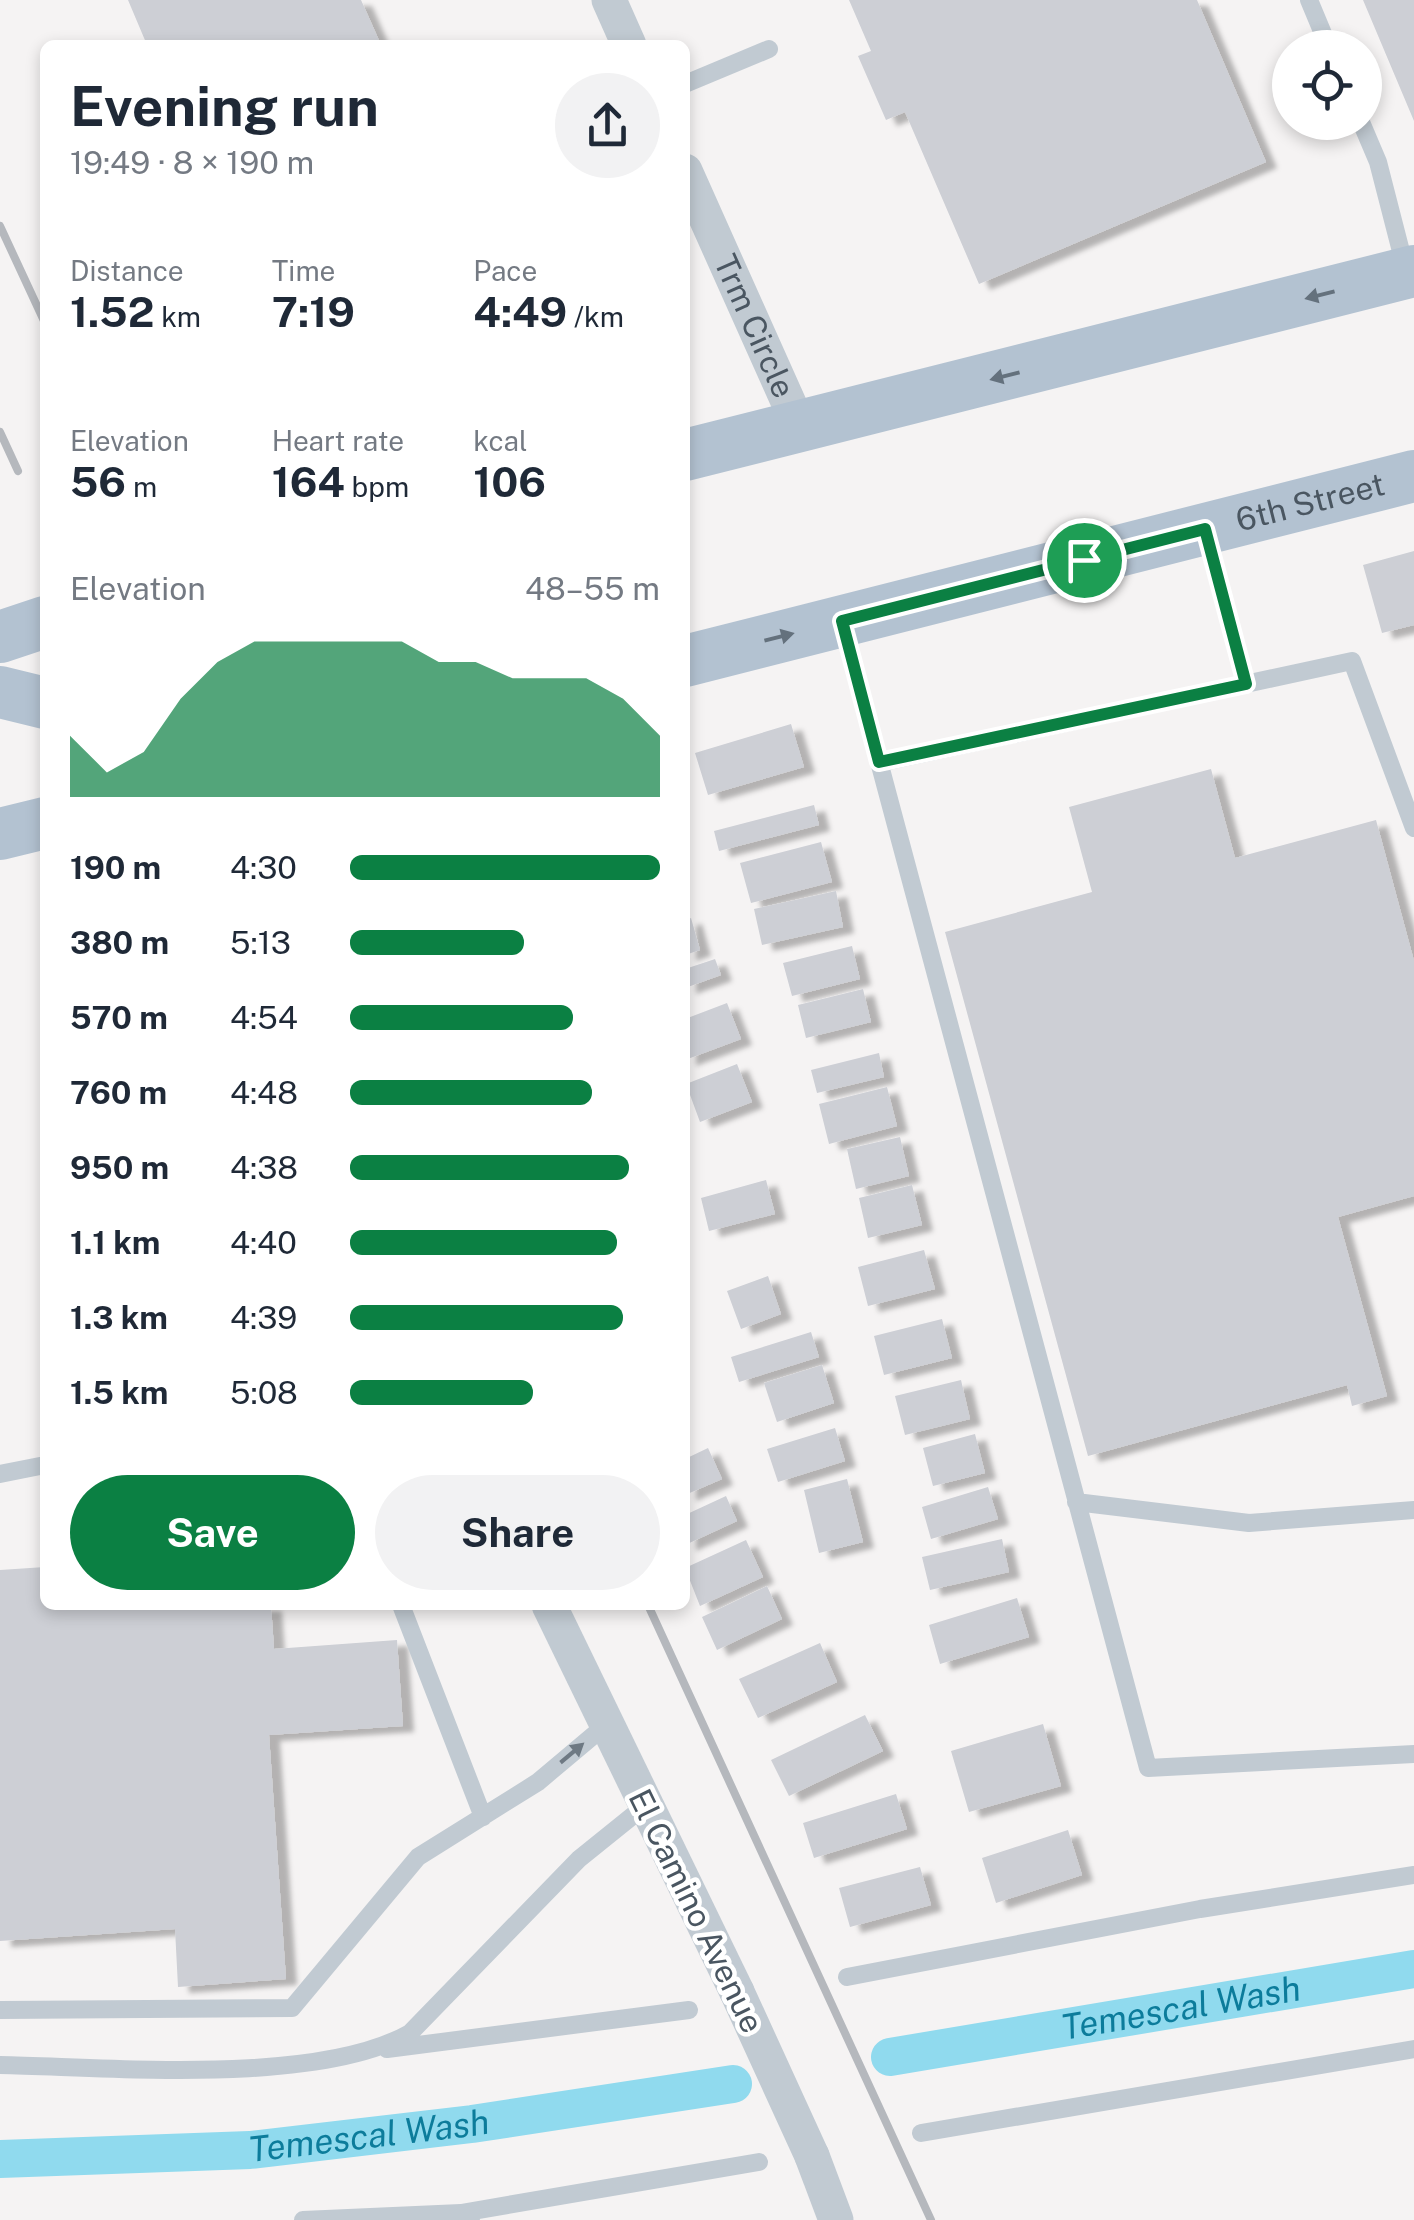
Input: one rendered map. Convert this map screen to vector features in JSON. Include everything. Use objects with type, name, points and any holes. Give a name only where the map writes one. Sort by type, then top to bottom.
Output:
[{"type":"main road","points":[[690,454],[1410,272]]},
{"type":"main road","name":"6th Street","points":[[690,660],[1414,476]]},
{"type":"main road","points":[[0,637],[40,624]]},
{"type":"main road","points":[[0,692],[40,703]]},
{"type":"main road","points":[[0,834],[40,824]]},
{"type":"street","points":[[609,0],[627,40]]},
{"type":"street","name":"Trm Circle","points":[[690,181],[798,426]]},
{"type":"street","name":"El Camino Avenue","points":[[551,1610],[737,1992],[812,2156],[836,2220]]},
{"type":"lane","points":[[1308,0],[1321,30]]},
{"type":"lane","points":[[690,82],[769,50]]},
{"type":"lane","points":[[1369,140],[1410,272]]},
{"type":"lane","points":[[1205,529],[1246,684]]},
{"type":"lane","points":[[842,621],[1148,1768],[1414,1754]]},
{"type":"lane","points":[[879,762],[1352,660],[1414,828]]},
{"type":"lane","points":[[0,1474],[40,1466]]},
{"type":"lane","points":[[1076,1502],[1248,1523],[1414,1510]]},
{"type":"lane","points":[[403,1610],[484,1817]]},
{"type":"lane","points":[[0,2010],[292,2008],[418,1856],[538,1782],[607,1724]]},
{"type":"lane","points":[[379,2050],[410,2032],[579,1860],[646,1806]]},
{"type":"lane","points":[[846,1977],[1200,1909],[1414,1875]]},
{"type":"lane","points":[[0,2065],[245,2069],[689,2010]]},
{"type":"lane","points":[[921,2133],[1414,2049]]},
{"type":"lane","points":[[302,2220],[469,2217],[759,2162]]},
{"type":"building","points":[[128,0],[361,0],[379,40],[145,40]]},
{"type":"building","points":[[849,0],[1197,0],[1266,162],[979,284],[905,112],[886,120],[858,56],[871,51]]},
{"type":"building","points":[[1363,0],[1414,0],[1414,121],[1382,45],[1382,30],[1376,30]]},
{"type":"building","points":[[1414,551],[1414,625],[1382,633],[1363,565]]},
{"type":"building","points":[[791,724],[804,767],[708,795],[695,753]]},
{"type":"building","points":[[1211,769],[1235,858],[1376,820],[1414,961],[1414,1196],[1338,1217],[1387,1396],[1352,1406],[1347,1385],[1088,1456],[945,932],[1092,892],[1069,807]]},
{"type":"building","points":[[814,805],[819,825],[719,851],[714,831]]},
{"type":"building","points":[[821,842],[832,882],[751,903],[740,863]]},
{"type":"building","points":[[836,891],[843,927],[762,945],[754,909]]},
{"type":"building","points":[[690,918],[700,950],[690,953]]},
{"type":"building","points":[[852,946],[860,979],[792,996],[783,963]]},
{"type":"building","points":[[715,959],[721,975],[690,986],[690,967]]},
{"type":"building","points":[[863,989],[871,1022],[806,1038],[798,1005]]},
{"type":"building","points":[[727,1003],[741,1039],[690,1058],[690,1017]]},
{"type":"building","points":[[879,1053],[884,1077],[817,1093],[811,1070]]},
{"type":"building","points":[[737,1064],[752,1102],[700,1122],[690,1095],[690,1082]]},
{"type":"building","points":[[887,1087],[897,1126],[829,1144],[819,1104]]},
{"type":"building","points":[[900,1137],[909,1176],[856,1189],[847,1149]]},
{"type":"building","points":[[766,1180],[775,1214],[709,1231],[701,1198]]},
{"type":"building","points":[[912,1185],[922,1225],[868,1238],[859,1198]]},
{"type":"building","points":[[924,1250],[935,1289],[868,1306],[858,1267]]},
{"type":"building","points":[[768,1276],[781,1314],[741,1329],[727,1291]]},
{"type":"building","points":[[942,1319],[952,1358],[884,1375],[874,1336]]},
{"type":"building","points":[[811,1332],[819,1357],[739,1382],[731,1357]]},
{"type":"building","points":[[822,1365],[834,1403],[777,1422],[764,1383]]},
{"type":"building","points":[[961,1380],[970,1419],[905,1435],[895,1396]]},
{"type":"building","points":[[835,1428],[845,1461],[778,1482],[767,1449]]},
{"type":"building","points":[[975,1434],[985,1473],[933,1486],[923,1448]]},
{"type":"building","points":[[708,1448],[722,1479],[690,1493],[690,1457]]},
{"type":"building","points":[[847,1479],[863,1542],[819,1553],[804,1490]]},
{"type":"building","points":[[988,1487],[998,1519],[931,1539],[922,1507]]},
{"type":"building","points":[[726,1496],[737,1521],[690,1543],[690,1513]]},
{"type":"building","points":[[1002,1539],[1009,1572],[930,1590],[922,1557]]},
{"type":"building","points":[[746,1540],[763,1577],[700,1606],[690,1581],[690,1566]]},
{"type":"building","points":[[40,1567],[40,1610],[271,1610],[274,1649],[397,1640],[403,1726],[269,1735],[286,1979],[178,1987],[175,1929],[0,1941],[0,1570]]},
{"type":"building","points":[[767,1586],[782,1619],[717,1650],[702,1617]]},
{"type":"building","points":[[1017,1598],[1029,1637],[940,1664],[929,1625]]},
{"type":"building","points":[[820,1643],[837,1682],[758,1718],[739,1679]]},
{"type":"building","points":[[865,1715],[883,1751],[789,1796],[771,1760]]},
{"type":"building","points":[[1043,1724],[1061,1786],[969,1812],[951,1751]]},
{"type":"building","points":[[896,1794],[907,1829],[814,1858],[803,1823]]},
{"type":"building","points":[[1068,1830],[1082,1875],[996,1903],[982,1858]]},
{"type":"building","points":[[920,1867],[931,1905],[850,1927],[839,1888]]},
{"type":"waterway","name":"Temescal Wash","points":[[890,2057],[1414,1969]]},
{"type":"waterway","name":"Temescal Wash","points":[[0,2159],[250,2150],[472,2124],[733,2084]]},
{"type":"railway","points":[[0,226],[40,312]]},
{"type":"railway","points":[[0,432],[18,471]]},
{"type":"railway","points":[[650,1610],[931,2220]]},
{"type":"route","points":[[1205,529],[1246,684],[879,762],[842,621],[1084,560],[1205,529]]}]
